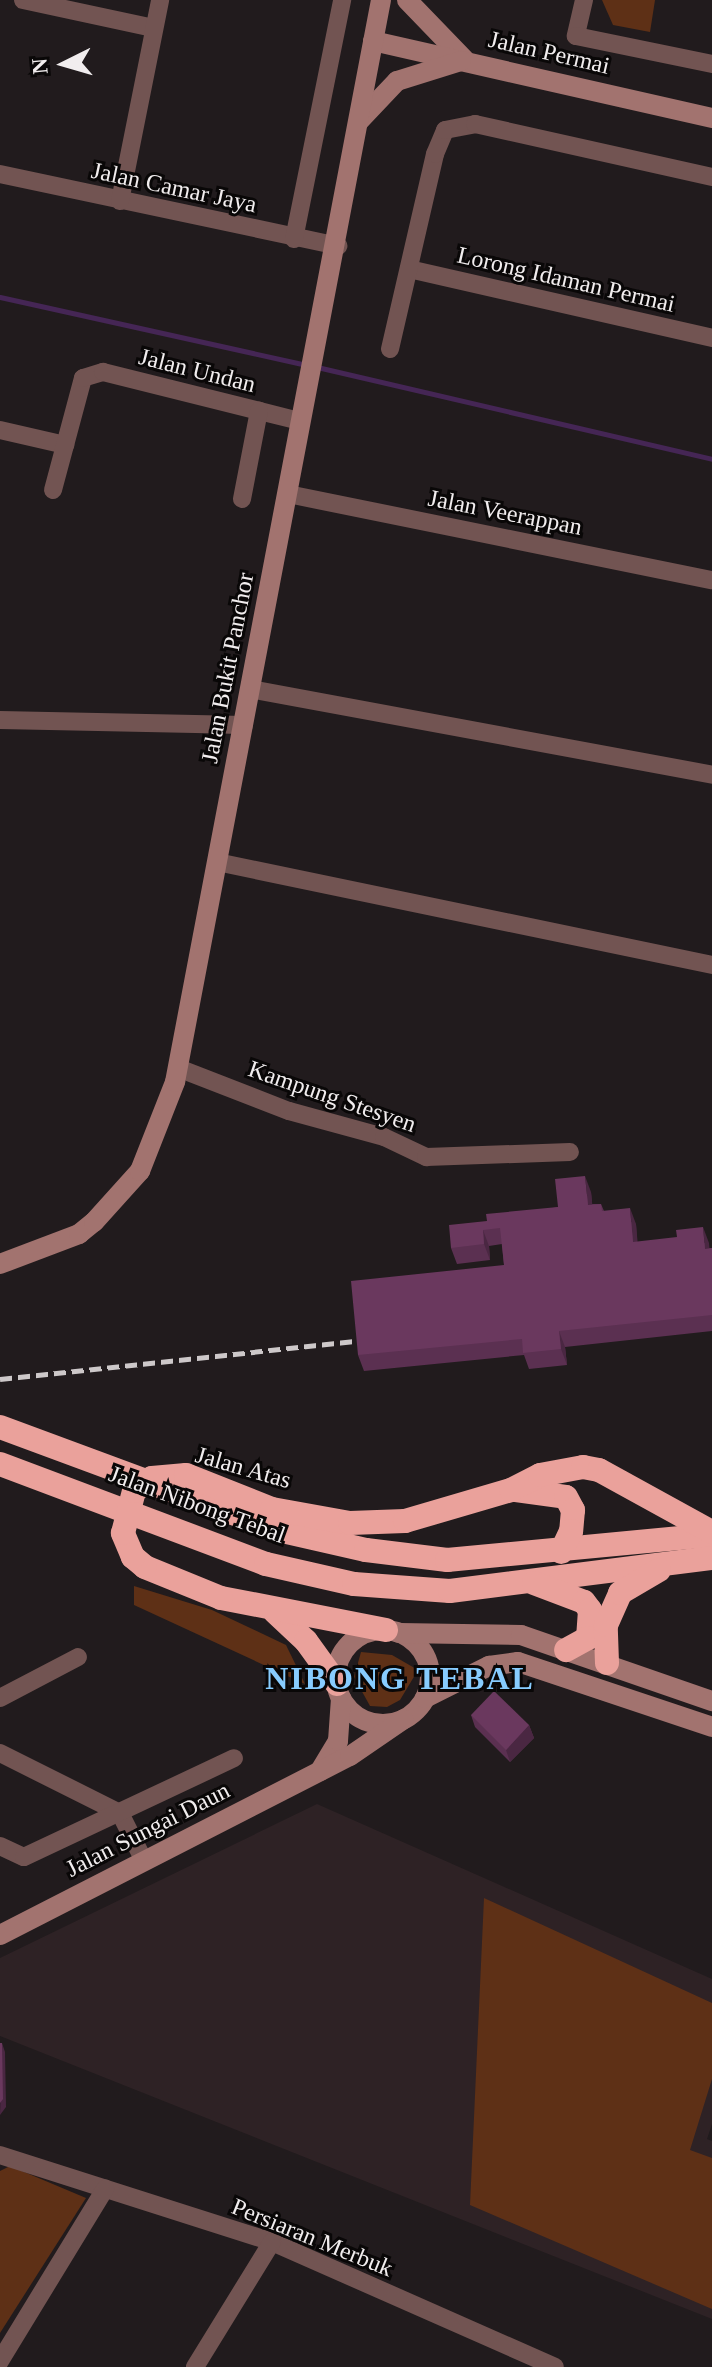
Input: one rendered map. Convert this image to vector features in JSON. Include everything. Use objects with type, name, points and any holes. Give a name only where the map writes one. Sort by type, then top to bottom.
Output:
[{"type":"highway","name":"Jalan Nibong Tebal","points":[[0,1427],[278,1530],[366,1550],[447,1560],[561,1552],[712,1534]]},
{"type":"highway","name":"Jalan Nibong Tebal","points":[[0,1464],[266,1564],[354,1584],[450,1591],[712,1558]]},
{"type":"highway","points":[[511,1490],[540,1475],[583,1467],[599,1470],[712,1534]]},
{"type":"highway","name":"Jalan Atas","points":[[392,1631],[275,1612],[221,1598],[133,1557],[123,1533],[134,1491],[152,1478],[186,1475],[272,1509],[350,1523],[405,1521],[511,1490]]},
{"type":"highway","points":[[511,1490],[531,1488],[566,1497],[573,1510],[571,1531],[561,1552]]},
{"type":"highway","points":[[607,1663],[606,1625],[620,1593],[680,1561]]},
{"type":"highway","points":[[530,1582],[584,1602],[590,1610],[588,1638],[566,1650]]},
{"type":"highway","name":"Jalan Atas","points":[[275,1612],[306,1641],[339,1691]]},
{"type":"main road","name":"Jalan Bukit Panchor","points":[[0,1264],[79,1234],[94,1222],[140,1171],[178,1068],[300,421],[338,246],[381,0]]},
{"type":"main road","points":[[359,121],[397,81],[465,60],[407,0]]},
{"type":"main road","name":"Jalan Permai","points":[[373,41],[712,118]]},
{"type":"main road","points":[[320,1771],[338,1741],[340,1657],[359,1636],[392,1631],[423,1652],[429,1667],[425,1698]]},
{"type":"main road","name":"Jalan Atas","points":[[392,1631],[521,1635],[712,1701]]},
{"type":"main road","points":[[339,1691],[362,1719],[390,1723],[404,1719],[425,1698],[489,1666],[518,1662],[712,1727]]},
{"type":"main road","name":"Jalan Sungai Daun","points":[[0,1935],[320,1771],[404,1719]]},
{"type":"street","points":[[23,0],[154,28]]},
{"type":"street","points":[[120,201],[160,0]]},
{"type":"street","points":[[294,239],[342,0]]},
{"type":"street","points":[[584,0],[576,36],[712,64]]},
{"type":"street","points":[[390,349],[435,154],[445,130],[475,124],[712,177]]},
{"type":"street","name":"Jalan Camar Jaya","points":[[0,174],[338,246]]},
{"type":"street","name":"Lorong Idaman Permai","points":[[409,269],[712,338]]},
{"type":"street","name":"Jalan Undan","points":[[65,445],[83,378],[103,372],[300,421]]},
{"type":"street","points":[[242,499],[259,411]]},
{"type":"street","points":[[0,430],[65,445],[53,490]]},
{"type":"street","name":"Jalan Veerappan","points":[[288,494],[712,580]]},
{"type":"street","points":[[250,689],[712,775]]},
{"type":"street","points":[[0,720],[244,725]]},
{"type":"street","points":[[217,862],[712,965]]},
{"type":"street","name":"Kampung Stesyen","points":[[178,1068],[289,1111],[384,1137],[426,1157],[570,1152]]},
{"type":"street","points":[[0,1698],[78,1657]]},
{"type":"street","points":[[0,1753],[120,1813],[144,1861]]},
{"type":"street","points":[[0,1846],[24,1857],[234,1758]]},
{"type":"street","name":"Persiaran Merbuk","points":[[0,2155],[272,2242],[555,2367]]},
{"type":"street","points":[[0,2361],[105,2189]]},
{"type":"street","points":[[195,2367],[272,2242]]},
{"type":"shaded area","points":[[602,0],[655,0],[650,32],[613,25]]},
{"type":"shaded area","points":[[134,1586],[212,1610],[286,1645],[305,1684],[134,1605]]},
{"type":"shaded area","points":[[361,1652],[392,1655],[418,1670],[400,1700],[387,1707],[370,1706],[354,1677]]},
{"type":"shaded area","points":[[317,1804],[712,1979],[712,2124],[707,2139],[712,2141],[712,2319],[0,2036],[0,1958]]},
{"type":"shaded area","points":[[484,1898],[712,2003],[712,2079],[690,2150],[712,2158],[712,2309],[470,2205]]},
{"type":"shaded area","points":[[10,2166],[86,2198],[0,2333],[0,2171]]},
{"type":"building","points":[[585,1176],[588,1205],[601,1204],[602,1211],[630,1208],[633,1242],[677,1237],[676,1230],[703,1227],[705,1249],[712,1248],[712,1315],[559,1331],[561,1349],[523,1353],[522,1339],[358,1355],[351,1281],[504,1265],[500,1228],[483,1230],[484,1244],[451,1248],[449,1225],[487,1221],[486,1214],[558,1207],[555,1179]]},
{"type":"building","points":[[494,1691],[529,1725],[506,1750],[471,1715]]},
{"type":"building","points":[[0,2043],[3,2099],[0,2103]]},
{"type":"waterway","points":[[0,297],[307,365]]},
{"type":"waterway","points":[[317,367],[712,459]]},
{"type":"railway","points":[[0,1379],[362,1340]]},
{"type":"district","name":"NIBONG TEBAL","points":[[400,1678]]}]
